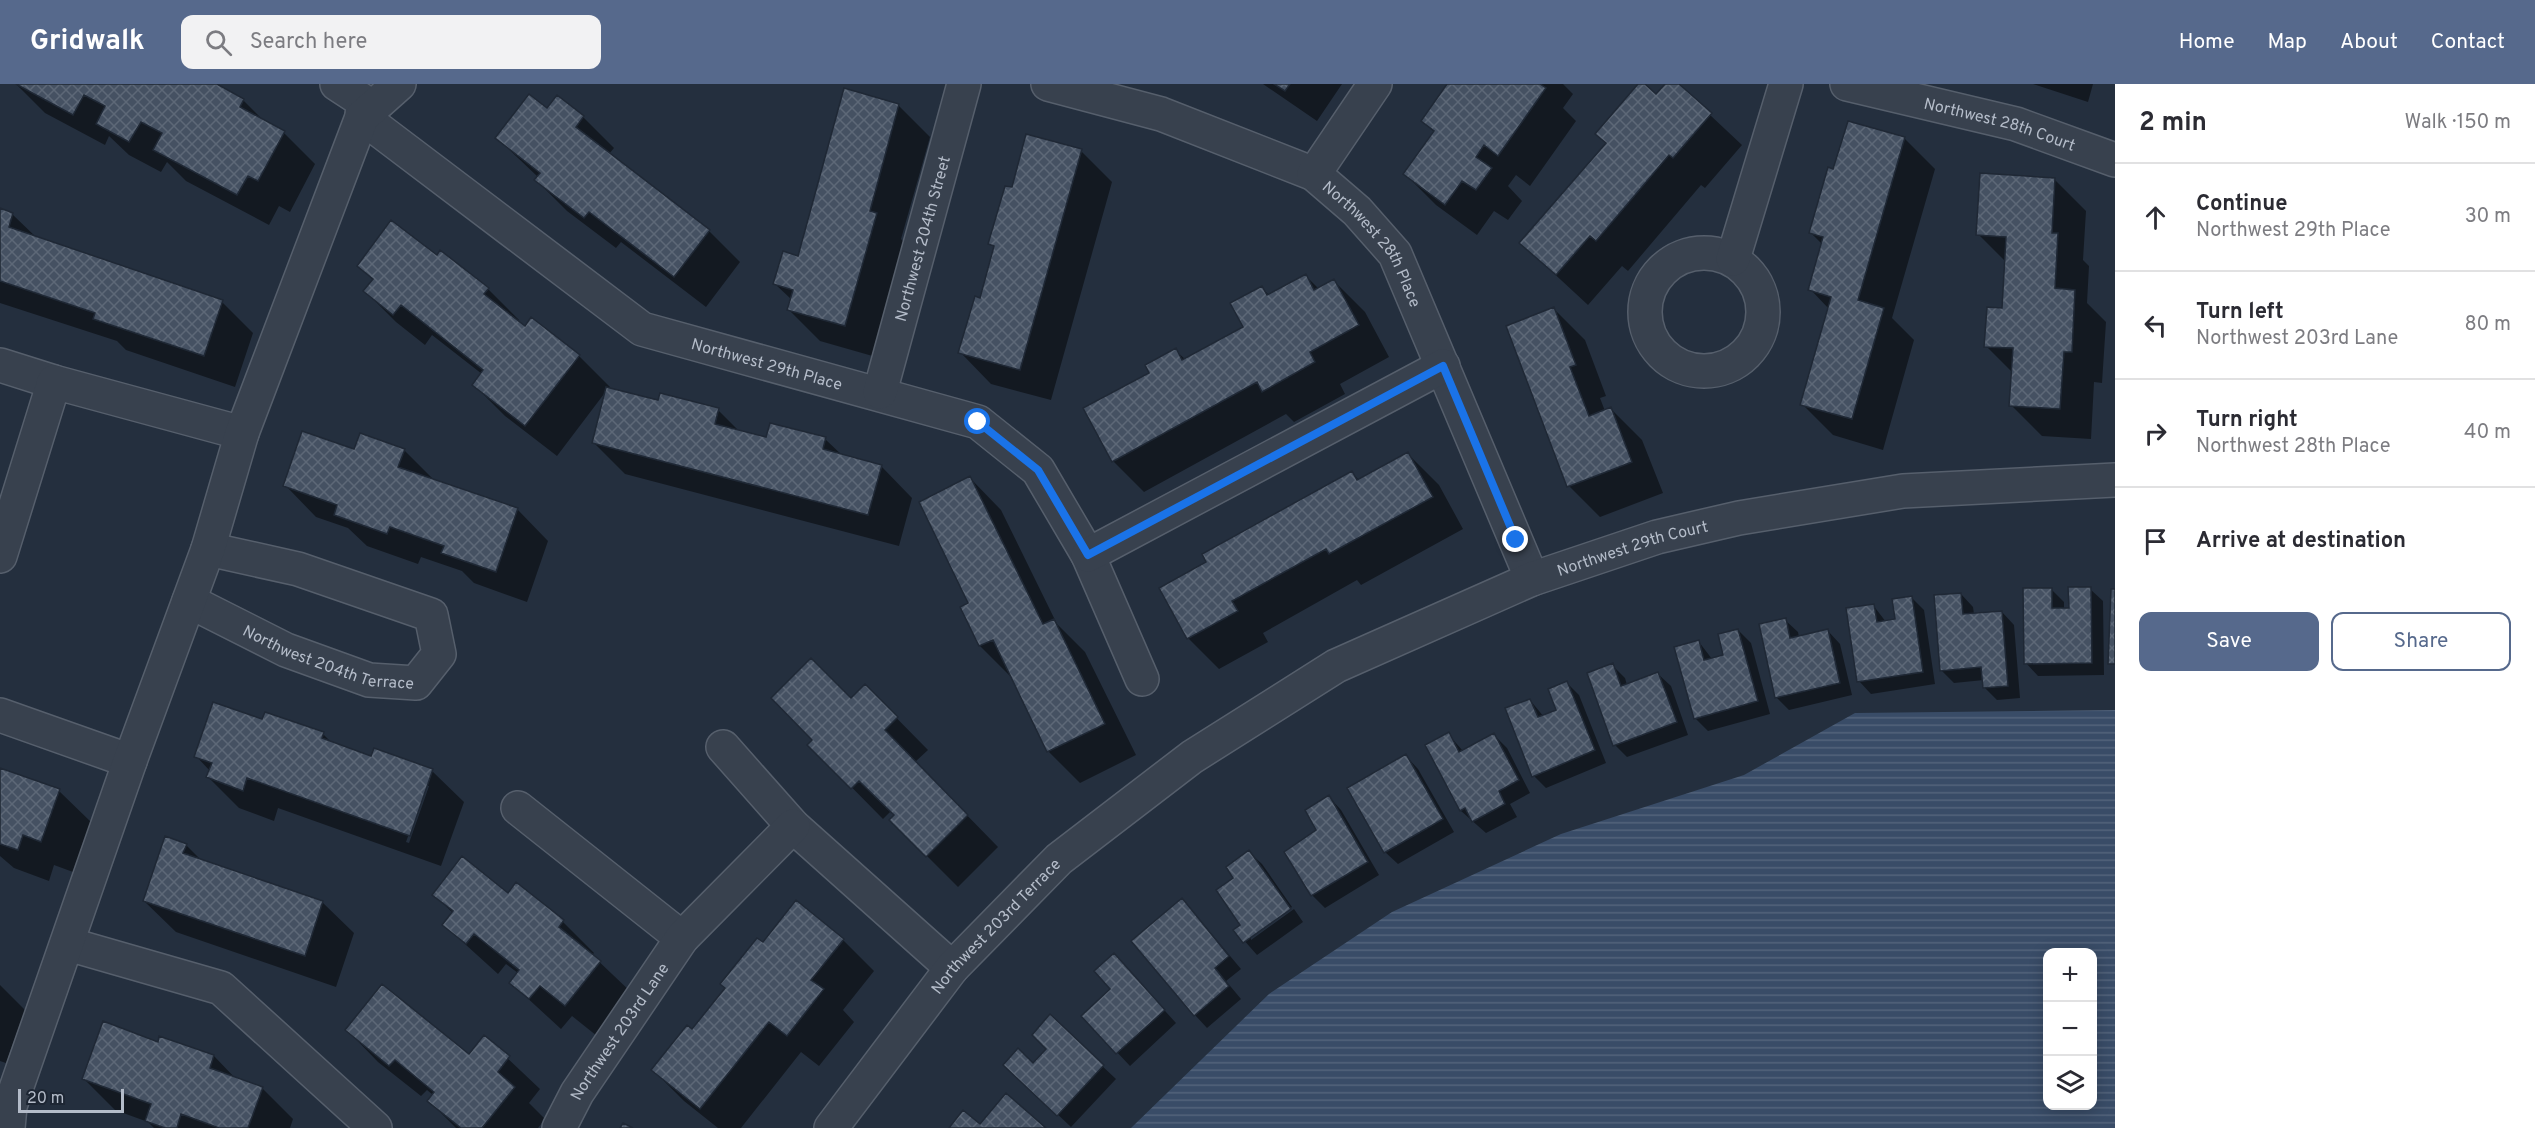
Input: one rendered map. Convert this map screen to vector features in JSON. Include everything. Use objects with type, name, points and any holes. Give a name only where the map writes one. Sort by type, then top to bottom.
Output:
[{"type":"street","name":"Northwest 29th Place","points":[[337,84],[363,101],[362,117],[642,329],[880,392],[978,422],[1038,470],[1088,555],[1142,679]]},
{"type":"street","points":[[6,1112],[68,944],[130,761],[208,549],[242,433],[362,117],[399,84]]},
{"type":"street","name":"Northwest 204th Street","points":[[880,392],[964,84]]},
{"type":"street","name":"Northwest 28th Place","points":[[1048,84],[1161,114],[1314,174],[1357,211],[1395,254],[1532,579]]},
{"type":"street","points":[[1314,174],[1375,84]]},
{"type":"street","points":[[1733,259],[1786,84]]},
{"type":"street","name":"Northwest 28th Court","points":[[1847,84],[2016,124],[2115,160]]},
{"type":"street","points":[[0,365],[242,433]]},
{"type":"street","points":[[1088,555],[1443,366]]},
{"type":"street","points":[[0,556],[54,382]]},
{"type":"street","name":"Northwest 29th Court","points":[[1192,757],[1336,666],[1532,579],[1657,537],[1740,518],[1904,491],[2115,480]]},
{"type":"street","name":"Northwest 204th Terrace","points":[[189,601],[286,651],[369,681],[416,683],[439,654],[431,615],[298,569],[208,549]]},
{"type":"street","points":[[0,715],[130,761]]},
{"type":"street","points":[[723,747],[793,826],[952,968]]},
{"type":"street","name":"Northwest 203rd Terrace","points":[[831,1128],[952,968],[1059,859],[1192,757]]},
{"type":"street","points":[[518,808],[682,938]]},
{"type":"street","name":"Northwest 203rd Lane","points":[[559,1128],[577,1093],[682,938],[793,826]]},
{"type":"street","points":[[68,944],[221,988],[375,1128]]},
{"type":"water","points":[[2115,710],[2115,1128],[1131,1128],[1269,994],[1392,912],[1561,834],[1744,775],[1855,713]]},
{"type":"building","points":[[16,84],[217,84],[244,99],[240,107],[285,131],[258,181],[248,176],[237,195],[153,150],[162,133],[141,122],[129,142],[96,124],[105,106],[84,95],[73,115]]},
{"type":"building","points":[[1274,84],[1290,84],[1285,91]]},
{"type":"building","points":[[1447,84],[1540,84],[1546,88],[1498,156],[1484,145],[1476,157],[1492,168],[1476,190],[1462,181],[1445,205],[1403,174],[1434,131],[1421,121]]},
{"type":"building","points":[[1638,84],[1645,84],[1656,94],[1665,84],[1679,84],[1712,113],[1673,158],[1669,155],[1596,241],[1590,236],[1556,275],[1519,243],[1606,143],[1595,134]]},
{"type":"building","points":[[844,88],[899,104],[870,211],[877,213],[845,326],[787,310],[793,290],[773,284],[783,251],[798,256]]},
{"type":"building","points":[[529,94],[547,108],[557,95],[584,116],[576,127],[710,230],[674,277],[589,212],[584,218],[534,180],[540,173],[495,138]]},
{"type":"building","points":[[1848,121],[1905,137],[1858,300],[1884,308],[1852,419],[1800,405],[1831,297],[1808,290],[1823,237],[1809,233],[1828,167],[1833,169]]},
{"type":"building","points":[[1026,134],[1082,149],[1020,370],[958,353],[975,296],[980,298],[994,246],[988,244],[1005,186],[1012,187]]},
{"type":"building","points":[[1980,173],[2055,178],[2052,233],[2058,233],[2055,288],[2075,290],[2072,352],[2064,352],[2060,409],[2009,406],[2013,348],[1984,347],[1987,307],[2002,308],[2006,237],[1976,235]]},
{"type":"building","points":[[0,208],[13,213],[9,227],[223,300],[204,356],[93,319],[95,313],[0,281]]},
{"type":"building","points":[[391,220],[437,255],[440,250],[489,288],[484,294],[525,326],[531,317],[580,355],[525,426],[472,385],[483,370],[401,305],[393,315],[363,291],[373,279],[357,266]]},
{"type":"building","points":[[1306,274],[1314,290],[1334,279],[1359,325],[1310,352],[1315,362],[1262,392],[1257,382],[1112,462],[1083,408],[1149,373],[1145,365],[1176,348],[1182,360],[1243,327],[1230,303],[1262,286],[1267,295]]},
{"type":"building","points":[[1554,307],[1576,365],[1570,367],[1589,416],[1611,407],[1632,462],[1567,487],[1506,326]]},
{"type":"building","points":[[606,387],[658,400],[660,393],[719,408],[715,424],[766,437],[770,423],[826,437],[823,449],[882,465],[868,515],[592,443]]},
{"type":"building","points":[[302,431],[354,449],[360,433],[405,449],[398,467],[518,508],[496,572],[441,553],[444,546],[390,527],[387,534],[334,515],[337,505],[283,486]]},
{"type":"building","points":[[1408,452],[1433,497],[1329,554],[1326,549],[1232,601],[1238,611],[1187,639],[1159,588],[1206,562],[1202,554],[1352,471],[1357,480]]},
{"type":"building","points":[[970,476],[1043,624],[1054,619],[1105,724],[1047,752],[993,640],[979,646],[960,607],[968,603],[919,502]]},
{"type":"building","points":[[2068,587],[2091,587],[2092,663],[2024,664],[2023,588],[2052,588],[2052,608],[2069,608]]},
{"type":"building","points":[[2111,589],[2115,589],[2115,664],[2108,664]]},
{"type":"building","points":[[1961,593],[1963,614],[2002,611],[2008,686],[1983,688],[1981,667],[1940,671],[1934,595]]},
{"type":"building","points":[[1912,596],[1923,672],[1857,682],[1846,608],[1874,604],[1877,622],[1895,619],[1892,599]]},
{"type":"building","points":[[1786,618],[1790,638],[1828,629],[1840,683],[1775,698],[1759,624]]},
{"type":"building","points":[[1738,629],[1758,701],[1694,719],[1674,647],[1699,640],[1704,660],[1723,655],[1718,634]]},
{"type":"building","points":[[811,658],[851,698],[865,684],[898,717],[885,730],[968,815],[926,857],[889,820],[894,815],[859,781],[851,789],[807,745],[812,740],[771,698]]},
{"type":"building","points":[[1613,663],[1621,686],[1658,672],[1677,722],[1613,746],[1587,673]]},
{"type":"building","points":[[1567,681],[1595,750],[1532,777],[1505,708],[1530,699],[1538,717],[1556,710],[1548,689]]},
{"type":"building","points":[[213,702],[262,719],[265,712],[324,732],[322,738],[371,756],[374,748],[433,769],[410,836],[247,778],[243,791],[206,777],[212,763],[194,757]]},
{"type":"building","points":[[1449,732],[1459,752],[1494,733],[1519,780],[1499,791],[1505,804],[1472,822],[1465,808],[1460,811],[1425,745]]},
{"type":"building","points":[[1406,754],[1443,819],[1384,853],[1347,788]]},
{"type":"building","points":[[0,768],[60,789],[41,842],[23,835],[18,850],[0,844]]},
{"type":"building","points":[[1329,795],[1368,862],[1311,896],[1284,852],[1316,830],[1305,810]]},
{"type":"building","points":[[165,836],[187,844],[183,853],[323,901],[305,956],[143,901]]},
{"type":"building","points":[[1249,850],[1291,909],[1243,943],[1233,930],[1240,925],[1216,890],[1233,878],[1226,867]]},
{"type":"building","points":[[462,856],[508,893],[516,882],[564,920],[559,927],[601,961],[565,1006],[540,986],[529,999],[509,983],[519,970],[474,934],[466,944],[442,925],[453,911],[432,895]]},
{"type":"building","points":[[1182,898],[1229,956],[1215,968],[1229,986],[1194,1016],[1131,941]]},
{"type":"building","points":[[796,900],[844,939],[811,980],[824,989],[787,1036],[769,1022],[700,1109],[651,1070],[687,1025],[692,1029],[725,988],[720,984],[757,938],[763,942]]},
{"type":"building","points":[[1114,953],[1165,1010],[1116,1054],[1081,1016],[1110,989],[1094,971]]},
{"type":"building","points":[[382,984],[469,1054],[484,1035],[510,1056],[498,1072],[515,1087],[482,1128],[461,1128],[427,1101],[434,1092],[395,1060],[389,1066],[345,1030]]},
{"type":"building","points":[[1050,1014],[1104,1065],[1057,1116],[1003,1065],[1018,1048],[1033,1063],[1046,1049],[1032,1035]]},
{"type":"building","points":[[103,1021],[158,1042],[159,1036],[214,1055],[210,1068],[263,1087],[248,1128],[219,1128],[181,1114],[177,1128],[165,1128],[145,1121],[151,1104],[82,1079]]},
{"type":"building","points":[[1006,1093],[1046,1128],[949,1128],[963,1110],[980,1124]]},
{"type":"building","points":[[623,1123],[633,1128],[620,1128]]},
{"type":"route","points":[[978,422],[1038,470],[1088,555],[1443,366],[1516,540]]}]
